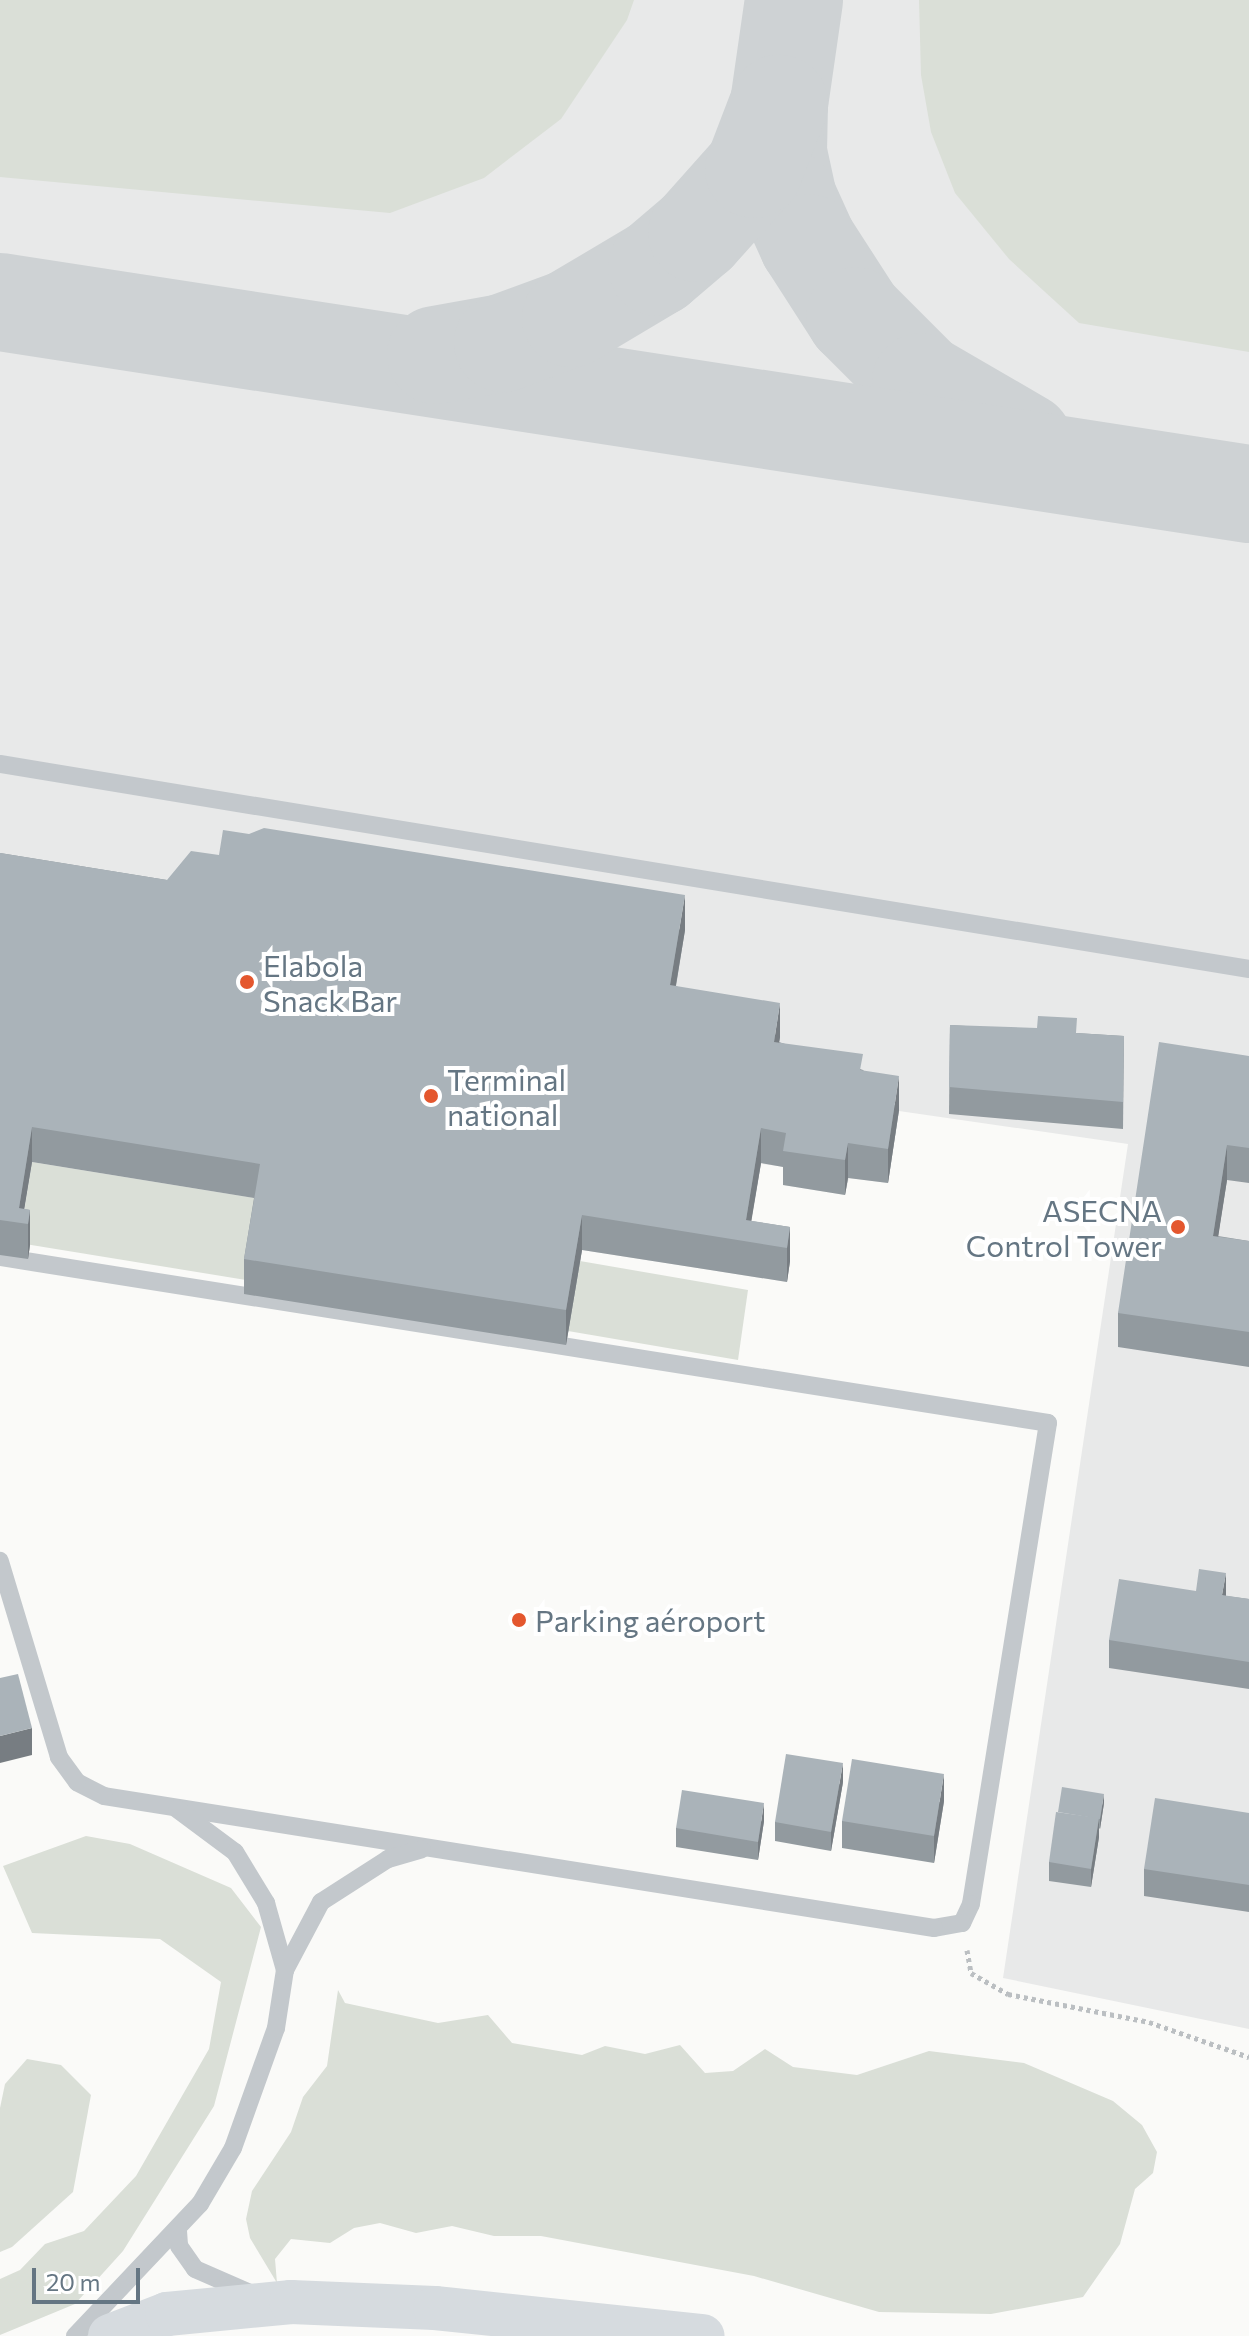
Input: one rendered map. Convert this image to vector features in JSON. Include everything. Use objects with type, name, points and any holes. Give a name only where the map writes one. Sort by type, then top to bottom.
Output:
[{"type":"main road","points":[[110,2336],[167,2314],[291,2302],[435,2308],[703,2336]]},
{"type":"lane","points":[[0,764],[1249,969]]},
{"type":"lane","points":[[0,1257],[1048,1423],[971,1904],[962,1923],[934,1928],[104,1796],[77,1782],[59,1757],[0,1561]]},
{"type":"lane","points":[[174,1807],[235,1852],[266,1903],[285,1970]]},
{"type":"lane","points":[[75,2336],[178,2231],[200,2204],[233,2148],[276,2028],[285,1970],[321,1902],[388,1859],[426,1847]]},
{"type":"lane","points":[[178,2231],[179,2246],[195,2269],[231,2289],[291,2302]]},
{"type":"path","points":[[962,1923],[971,1973],[1008,1994],[1149,2022],[1249,2057]]},
{"type":"shaded area","points":[[0,0],[1249,0],[1249,2029],[1003,1978],[1128,1144],[899,1111],[888,1183],[849,1178],[845,1195],[783,1185],[786,1167],[761,1164],[746,1254],[790,1261],[787,1282],[582,1250],[566,1345],[259,1199],[33,1162],[0,1255]]},
{"type":"shaded area","points":[[0,0],[634,0],[627,20],[561,119],[484,178],[390,213],[0,177]]},
{"type":"shaded area","points":[[919,0],[1249,0],[1249,352],[1079,323],[1009,259],[955,193],[931,132],[921,75]]},
{"type":"shaded area","points":[[32,1162],[260,1199],[246,1280],[19,1243]]},
{"type":"shaded area","points":[[580,1261],[748,1290],[738,1360],[568,1331]]},
{"type":"shaded area","points":[[86,1836],[130,1844],[231,1888],[261,1927],[214,2106],[123,2251],[75,2304],[0,2335],[0,2279],[20,2270],[45,2244],[84,2231],[136,2176],[209,2049],[221,1982],[160,1939],[32,1933],[3,1866]]},
{"type":"shaded area","points":[[338,1990],[345,2003],[438,2023],[488,2015],[512,2043],[582,2055],[605,2046],[645,2054],[680,2045],[705,2073],[733,2071],[765,2049],[793,2067],[857,2075],[929,2051],[1024,2063],[1113,2101],[1142,2125],[1157,2152],[1153,2173],[1135,2189],[1120,2244],[1083,2297],[991,2314],[879,2312],[754,2276],[541,2236],[494,2236],[452,2226],[416,2233],[380,2223],[354,2228],[330,2243],[291,2239],[275,2259],[277,2283],[250,2238],[246,2219],[252,2191],[291,2132],[303,2097],[327,2066]]},
{"type":"shaded area","points":[[27,2059],[61,2065],[91,2095],[73,2192],[12,2247],[0,2252],[0,2108],[5,2084]]},
{"type":"building","name":"Terminal national","points":[[264,828],[685,895],[670,985],[780,1003],[774,1042],[863,1054],[860,1070],[899,1076],[888,1149],[848,1143],[845,1160],[783,1151],[786,1133],[761,1128],[746,1220],[790,1227],[787,1248],[582,1215],[566,1310],[244,1259],[260,1164],[32,1127],[19,1208],[30,1210],[28,1224],[0,1220],[0,853],[167,880],[191,851],[219,855],[223,830],[249,834]]},
{"type":"building","points":[[1038,1016],[1077,1018],[1076,1033],[1124,1036],[1123,1102],[949,1087],[950,1025],[1037,1028]]},
{"type":"building","name":"ASECNA Control Tower","points":[[1159,1042],[1249,1056],[1249,1148],[1227,1145],[1213,1236],[1249,1241],[1249,1332],[1118,1313]]},
{"type":"building","points":[[1199,1569],[1226,1573],[1222,1595],[1249,1599],[1249,1662],[1109,1640],[1119,1579],[1196,1591]]},
{"type":"building","points":[[18,1674],[32,1728],[0,1736],[0,1678]]},
{"type":"building","points":[[786,1754],[843,1763],[831,1832],[775,1822]]},
{"type":"building","points":[[852,1759],[944,1774],[934,1836],[842,1821]]},
{"type":"building","points":[[1062,1787],[1104,1794],[1100,1819],[1058,1812]]},
{"type":"building","points":[[682,1790],[764,1803],[758,1842],[676,1828]]},
{"type":"building","points":[[1155,1798],[1249,1813],[1249,1885],[1144,1869]]},
{"type":"building","points":[[1056,1812],[1099,1818],[1091,1869],[1049,1862]]},
{"type":"taxiway","points":[[794,0],[779,104],[778,153],[788,199],[808,243],[855,316],[921,382],[1024,442]]},
{"type":"taxiway","points":[[436,355],[503,343],[571,318],[657,267],[697,233],[754,169],[779,104]]},
{"type":"taxiway","points":[[0,302],[1249,494]]},
{"type":"place","name":"Elabola Snack Bar","points":[[247,982]]},
{"type":"place","name":"Terminal national","points":[[431,1096]]},
{"type":"place","name":"ASECNA Control Tower","points":[[1178,1227]]},
{"type":"place","name":"Parking aéroport","points":[[519,1620]]}]
